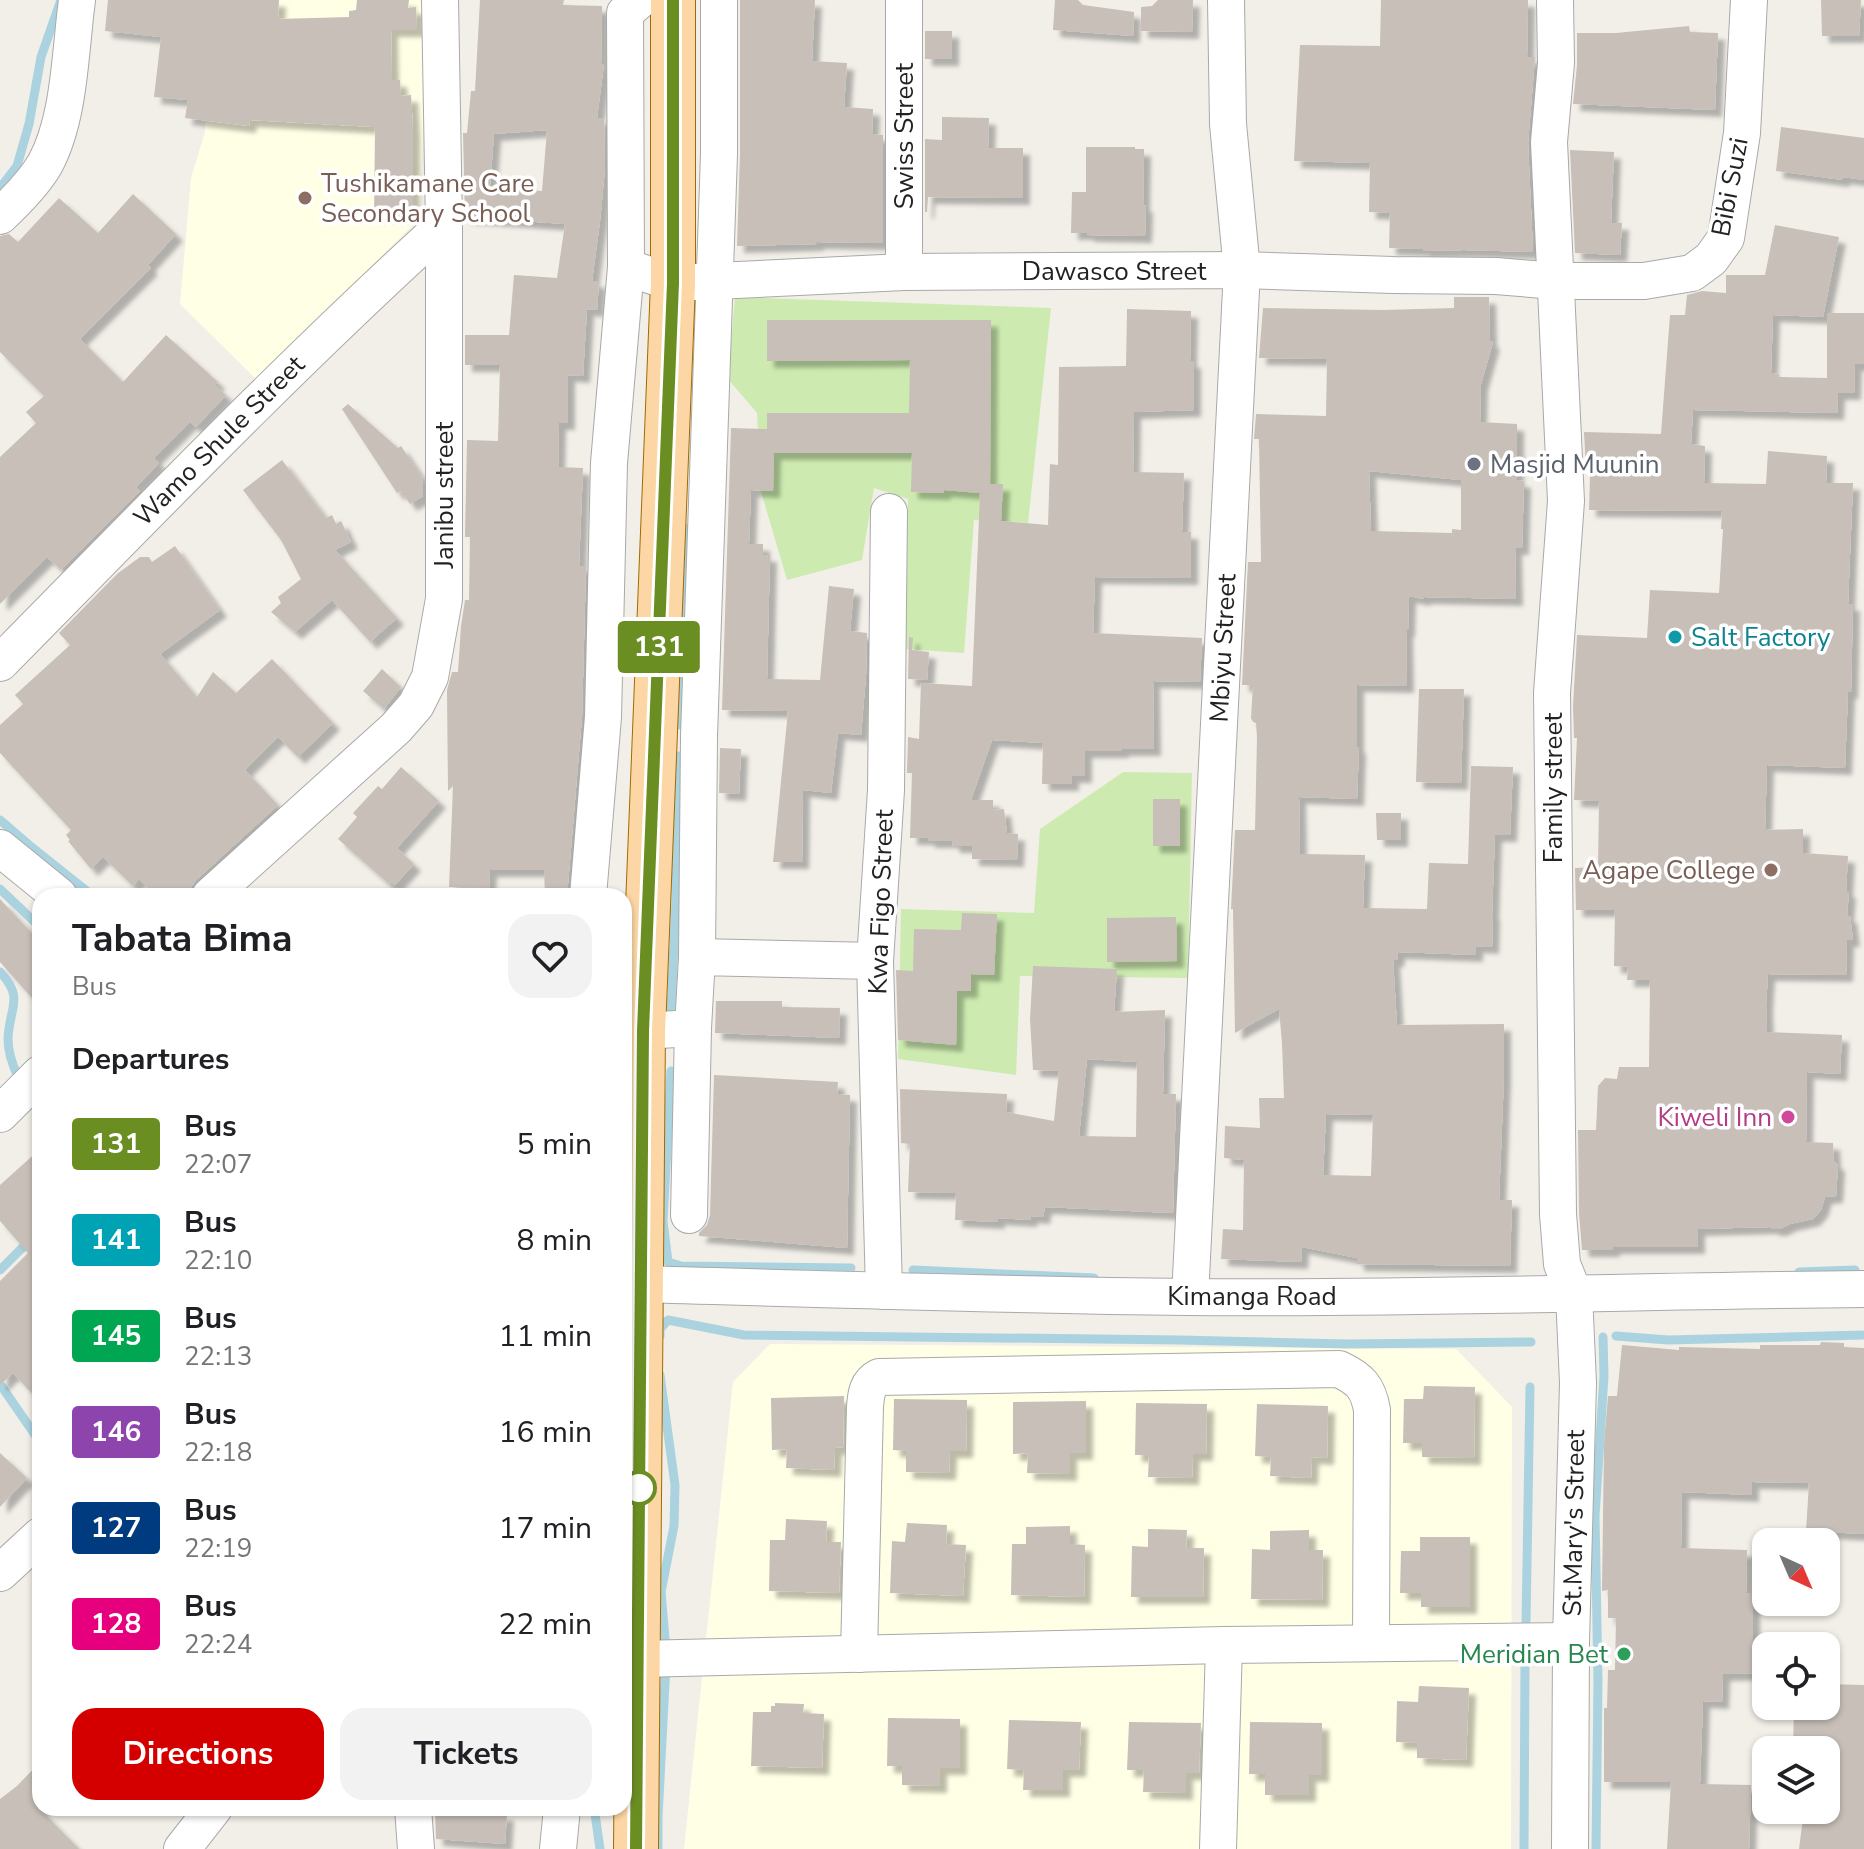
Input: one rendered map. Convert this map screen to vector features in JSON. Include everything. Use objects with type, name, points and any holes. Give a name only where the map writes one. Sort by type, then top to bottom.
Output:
[{"type":"main road","points":[[632,1767],[638,1659],[632,1453],[632,1283],[656,730],[685,510],[694,282],[673,159],[673,0]]},
{"type":"main road","points":[[632,1816],[636,1849]]},
{"type":"street","points":[[0,216],[17,200],[44,165],[62,120],[77,0]]},
{"type":"street","name":"Janibu street","points":[[219,888],[396,728],[416,705],[430,677],[444,599],[444,225],[440,0]]},
{"type":"street","points":[[589,888],[603,717],[609,463],[626,267],[625,13],[640,0]]},
{"type":"street","points":[[626,267],[694,282],[719,154],[719,0]]},
{"type":"street","name":"Swiss Street","points":[[904,0],[904,272]]},
{"type":"street","name":"Mbiyu Street","points":[[1190,1297],[1242,270],[1228,124],[1226,0]]},
{"type":"street","name":"Family street","points":[[1555,0],[1556,63],[1549,142],[1566,501],[1552,693],[1558,1214],[1562,1264],[1574,1294]]},
{"type":"street","name":"Bibi Suzi","points":[[1556,281],[1644,281],[1692,273],[1711,259],[1726,238],[1742,133],[1749,0]]},
{"type":"street","points":[[673,159],[719,154]]},
{"type":"street","name":"Wamo Shule Street","points":[[0,663],[278,381],[444,225]]},
{"type":"street","name":"Dawasco Street","points":[[694,282],[904,272],[1242,270],[1496,276],[1556,281]]},
{"type":"street","points":[[685,510],[699,736],[697,957],[689,1215]]},
{"type":"street","name":"Kwa Figo Street","points":[[884,1291],[875,961],[886,790],[889,512]]},
{"type":"street","points":[[603,717],[656,730],[699,736]]},
{"type":"street","points":[[596,821],[653,818]]},
{"type":"street","points":[[0,848],[49,888]]},
{"type":"street","points":[[697,957],[875,961]]},
{"type":"street","points":[[643,1031],[693,1028]]},
{"type":"street","points":[[0,1114],[32,1082]]},
{"type":"street","name":"Kimanga Road","points":[[632,1283],[1190,1297],[1864,1289]]},
{"type":"street","name":"St.Mary's Street","points":[[1570,1849],[1571,1641],[1578,1383],[1574,1294]]},
{"type":"street","points":[[859,1654],[867,1392],[879,1377],[1339,1369],[1356,1377],[1369,1395],[1372,1410],[1371,1643]]},
{"type":"street","points":[[0,1573],[32,1543]]},
{"type":"street","points":[[638,1659],[1224,1645],[1571,1641]]},
{"type":"street","points":[[1218,1849],[1224,1645]]},
{"type":"street","points":[[182,1849],[208,1816]]},
{"type":"street","points":[[414,1816],[416,1849]]},
{"type":"street","points":[[558,1849],[561,1816]]},
{"type":"shaded area","name":"Tushikamane Care Secondary School","points":[[215,0],[428,0],[420,218],[257,380],[180,304],[191,178],[205,132]]},
{"type":"shaded area","points":[[770,1344],[1456,1349],[1512,1407],[1511,1849],[684,1849],[733,1382]]},
{"type":"green space","points":[[735,297],[1051,308],[1028,523],[974,520],[964,653],[904,649],[908,499],[874,488],[862,560],[787,580],[759,485],[757,413],[728,379]]},
{"type":"green space","points":[[1123,772],[1192,773],[1188,978],[1020,976],[1016,1075],[898,1059],[901,909],[1034,913],[1040,829]]},
{"type":"building","points":[[108,0],[279,0],[278,19],[349,17],[349,11],[356,10],[357,0],[409,0],[408,8],[416,7],[417,30],[391,30],[392,80],[400,80],[401,96],[411,95],[413,215],[374,215],[374,127],[250,120],[249,126],[185,118],[188,100],[154,97],[161,37],[105,31]]},
{"type":"building","points":[[480,0],[564,0],[563,5],[602,6],[601,64],[604,64],[597,118],[604,118],[605,168],[592,281],[599,281],[597,310],[587,309],[583,376],[568,375],[568,423],[559,423],[558,467],[583,468],[579,566],[586,566],[582,716],[568,888],[545,888],[544,870],[490,870],[489,888],[449,887],[453,786],[448,791],[447,690],[452,672],[458,672],[461,626],[465,600],[469,600],[470,537],[465,537],[467,440],[498,441],[500,365],[465,365],[465,335],[509,335],[514,275],[557,278],[565,224],[465,217],[463,133],[467,133],[471,91],[475,91]],"holes":[[[547,130],[542,191],[490,187],[494,134]]]},
{"type":"building","points":[[740,0],[815,0],[812,61],[847,63],[844,107],[873,109],[872,134],[883,135],[883,243],[737,246]]},
{"type":"building","points":[[1055,0],[1078,0],[1083,5],[1134,12],[1133,36],[1053,30]]},
{"type":"building","points":[[1158,0],[1193,0],[1192,32],[1141,31],[1141,7],[1152,6]]},
{"type":"building","points":[[1381,0],[1528,0],[1527,57],[1535,57],[1528,143],[1533,252],[1389,248],[1390,213],[1369,212],[1370,163],[1294,161],[1300,45],[1380,46]]},
{"type":"building","points":[[1821,0],[1861,0],[1859,36],[1822,36]]},
{"type":"building","points":[[1689,26],[1690,32],[1718,33],[1715,110],[1573,104],[1577,33],[1616,33]]},
{"type":"building","points":[[925,31],[952,31],[952,59],[925,59]]},
{"type":"building","points":[[942,117],[989,118],[988,148],[1023,148],[1023,198],[928,197],[925,212],[925,139],[942,140]]},
{"type":"building","points":[[1781,127],[1864,138],[1864,180],[1776,171]]},
{"type":"building","points":[[1086,147],[1144,149],[1145,236],[1071,233],[1072,192],[1086,192]]},
{"type":"building","points":[[1570,150],[1614,152],[1611,223],[1622,223],[1620,255],[1575,253]]},
{"type":"building","points":[[133,194],[176,234],[148,265],[151,268],[80,339],[123,382],[166,335],[218,382],[215,385],[226,395],[196,427],[190,422],[154,458],[159,463],[136,487],[140,491],[61,570],[47,557],[0,604],[0,457],[36,423],[26,412],[44,396],[0,352],[0,236],[9,234],[18,242],[59,198],[98,233]]},
{"type":"building","points":[[1775,225],[1839,237],[1823,317],[1773,315],[1771,373],[1779,374],[1779,377],[1827,378],[1827,313],[1864,313],[1864,364],[1855,364],[1854,393],[1838,393],[1837,413],[1693,410],[1691,444],[1705,446],[1704,483],[1766,484],[1768,451],[1827,456],[1826,483],[1853,483],[1848,604],[1853,604],[1851,692],[1848,692],[1845,768],[1767,765],[1765,830],[1803,829],[1803,853],[1848,856],[1847,916],[1850,916],[1853,940],[1847,940],[1846,975],[1768,974],[1766,1005],[1767,1032],[1842,1035],[1840,1074],[1807,1072],[1806,1142],[1833,1143],[1834,1161],[1838,1165],[1836,1196],[1825,1197],[1821,1210],[1813,1219],[1780,1229],[1698,1229],[1698,1247],[1582,1250],[1578,1130],[1596,1130],[1598,1086],[1605,1078],[1617,1079],[1619,1067],[1649,1067],[1650,980],[1627,980],[1628,967],[1614,966],[1615,910],[1576,910],[1575,868],[1598,867],[1599,801],[1574,800],[1577,738],[1574,738],[1573,706],[1577,635],[1647,638],[1650,590],[1719,593],[1723,529],[1722,511],[1589,510],[1590,475],[1586,470],[1584,432],[1661,434],[1670,315],[1685,315],[1687,295],[1702,291],[1726,293],[1726,275],[1765,275]]},
{"type":"building","points":[[1454,297],[1489,297],[1490,341],[1493,342],[1481,384],[1480,422],[1517,424],[1517,480],[1524,481],[1522,548],[1515,548],[1516,599],[1423,599],[1409,596],[1407,686],[1357,685],[1357,799],[1299,797],[1300,854],[1365,855],[1363,908],[1427,909],[1429,863],[1468,864],[1471,766],[1513,767],[1510,835],[1495,835],[1492,947],[1476,946],[1476,955],[1398,952],[1397,960],[1393,960],[1397,1025],[1504,1024],[1499,1200],[1512,1200],[1510,1266],[1357,1264],[1357,1258],[1302,1247],[1301,1262],[1221,1259],[1223,1229],[1243,1230],[1244,1160],[1224,1158],[1225,1126],[1260,1128],[1259,1098],[1284,1098],[1279,1009],[1235,1033],[1231,909],[1235,830],[1255,830],[1257,738],[1256,723],[1251,718],[1253,685],[1242,685],[1248,562],[1261,562],[1259,439],[1254,439],[1256,414],[1326,416],[1327,359],[1259,358],[1263,308],[1454,308]],"holes":[[[1369,471],[1461,480],[1461,530],[1452,529],[1452,533],[1371,531]],[[1326,1114],[1373,1115],[1371,1176],[1323,1175]]]},
{"type":"building","points":[[1127,309],[1191,311],[1190,361],[1194,361],[1194,410],[1134,412],[1133,472],[1184,473],[1182,532],[1191,532],[1191,578],[1095,577],[1093,633],[1202,638],[1200,682],[1153,681],[1154,749],[1085,751],[1085,776],[1072,776],[1072,784],[1042,784],[1043,743],[992,740],[971,800],[993,800],[993,810],[1004,809],[1007,833],[1018,834],[1017,860],[972,859],[972,846],[953,846],[952,841],[910,838],[912,773],[907,773],[908,737],[919,739],[921,683],[972,686],[980,493],[944,490],[944,493],[911,492],[912,453],[774,453],[773,491],[751,490],[749,544],[763,544],[763,555],[770,555],[767,679],[820,680],[829,586],[854,589],[850,631],[867,633],[861,735],[838,733],[831,793],[803,790],[802,862],[773,862],[788,711],[722,710],[731,428],[767,429],[767,413],[909,413],[910,360],[767,361],[767,320],[991,320],[990,484],[1003,484],[1001,521],[1048,525],[1050,464],[1058,465],[1059,367],[1126,366]]},
{"type":"building","points":[[348,404],[398,448],[401,446],[423,479],[423,496],[410,504],[401,491],[397,493],[342,409]]},
{"type":"building","points":[[282,460],[326,518],[332,515],[336,524],[341,521],[351,542],[335,550],[397,618],[370,642],[332,600],[295,632],[271,612],[281,603],[278,597],[301,579],[281,540],[243,490]]},
{"type":"building","points":[[175,546],[220,610],[160,654],[197,697],[213,672],[236,693],[272,659],[333,723],[298,757],[278,737],[245,770],[278,805],[191,888],[148,888],[139,879],[133,886],[103,857],[91,869],[68,841],[66,835],[71,830],[0,753],[0,725],[23,704],[15,695],[70,645],[59,633],[117,574],[140,557],[149,557],[152,562]]},
{"type":"building","points":[[909,637],[913,638],[912,650],[929,652],[927,680],[908,679]]},
{"type":"building","points":[[382,669],[401,687],[384,709],[363,691]]},
{"type":"building","points":[[1419,689],[1464,689],[1461,783],[1416,782]]},
{"type":"building","points":[[720,748],[741,749],[739,794],[719,793]]},
{"type":"building","points":[[401,767],[439,801],[397,848],[414,864],[395,885],[389,884],[338,839],[357,817],[353,813],[378,786],[382,789]]},
{"type":"building","points":[[1153,799],[1180,799],[1180,846],[1153,846]]},
{"type":"building","points":[[1376,813],[1401,813],[1401,840],[1377,840]]},
{"type":"building","points":[[0,899],[32,933],[32,998],[0,962]]},
{"type":"building","points":[[962,913],[997,914],[994,975],[971,974],[971,991],[957,991],[956,1045],[898,1040],[896,970],[913,971],[914,929],[961,930]]},
{"type":"building","points":[[1176,917],[1177,961],[1107,962],[1107,918]]},
{"type":"building","points":[[1033,966],[1117,969],[1114,1012],[1165,1010],[1163,1094],[1176,1094],[1173,1213],[1045,1207],[1043,1217],[1031,1216],[1030,1220],[955,1220],[956,1193],[908,1192],[910,1144],[901,1143],[900,1089],[1007,1094],[1006,1112],[1054,1121],[1059,1071],[1033,1070],[1030,1019]],"holes":[[[1087,1059],[1137,1062],[1136,1137],[1079,1136]]]},
{"type":"building","points":[[716,1001],[782,1001],[782,1007],[840,1008],[839,1038],[715,1033]]},
{"type":"building","points":[[714,1075],[838,1082],[837,1094],[850,1095],[847,1248],[699,1236],[710,1215]]},
{"type":"building","points":[[32,1156],[32,1393],[13,1373],[0,1385],[0,1281],[28,1253],[0,1221],[0,1185]]},
{"type":"building","points":[[1821,1342],[1844,1343],[1844,1347],[1864,1348],[1864,1534],[1840,1533],[1840,1528],[1806,1528],[1809,1483],[1752,1482],[1752,1495],[1682,1492],[1681,1548],[1747,1550],[1746,1593],[1752,1593],[1753,1616],[1752,1673],[1723,1674],[1722,1702],[1703,1701],[1700,1784],[1751,1785],[1749,1849],[1667,1849],[1671,1782],[1604,1782],[1604,1708],[1607,1708],[1608,1670],[1615,1670],[1616,1618],[1608,1618],[1608,1590],[1602,1591],[1604,1444],[1608,1396],[1617,1396],[1622,1345],[1679,1350],[1679,1347],[1760,1349],[1760,1345],[1820,1345]]},
{"type":"building","points":[[1424,1386],[1475,1387],[1474,1458],[1422,1457],[1422,1443],[1403,1443],[1404,1399],[1423,1399]]},
{"type":"building","points":[[844,1396],[843,1447],[835,1448],[834,1470],[786,1468],[787,1449],[772,1450],[771,1398]]},
{"type":"building","points":[[894,1399],[967,1400],[966,1451],[950,1451],[949,1473],[906,1472],[906,1451],[893,1450]]},
{"type":"building","points":[[1086,1401],[1086,1453],[1070,1453],[1070,1474],[1027,1473],[1028,1453],[1013,1454],[1013,1402]]},
{"type":"building","points":[[1136,1403],[1207,1404],[1206,1454],[1193,1454],[1192,1478],[1148,1477],[1149,1455],[1135,1455]]},
{"type":"building","points":[[1257,1404],[1328,1406],[1327,1458],[1312,1457],[1311,1478],[1270,1476],[1271,1457],[1255,1456]]},
{"type":"building","points":[[0,1453],[27,1478],[0,1507]]},
{"type":"building","points":[[786,1519],[827,1521],[826,1542],[841,1542],[839,1593],[769,1591],[770,1540],[785,1540]]},
{"type":"building","points":[[907,1523],[947,1525],[946,1544],[966,1545],[963,1596],[890,1593],[892,1541],[905,1542]]},
{"type":"building","points":[[1070,1526],[1070,1544],[1085,1545],[1084,1597],[1011,1595],[1012,1544],[1026,1544],[1026,1527]]},
{"type":"building","points":[[1148,1529],[1187,1530],[1186,1548],[1204,1548],[1203,1597],[1131,1597],[1132,1546],[1148,1547]]},
{"type":"building","points":[[1309,1530],[1309,1550],[1323,1550],[1322,1600],[1251,1599],[1252,1549],[1270,1550],[1270,1531]]},
{"type":"building","points":[[1420,1537],[1470,1537],[1470,1607],[1421,1607],[1421,1593],[1400,1593],[1401,1551],[1420,1551]]},
{"type":"building","points":[[1840,1684],[1864,1685],[1864,1849],[1799,1849],[1802,1824],[1840,1824],[1840,1736],[1793,1736],[1794,1720],[1840,1720]]},
{"type":"building","points":[[1419,1686],[1469,1688],[1466,1760],[1417,1758],[1417,1743],[1396,1742],[1397,1701],[1418,1702]]},
{"type":"building","points":[[775,1703],[804,1704],[803,1713],[824,1714],[822,1768],[751,1766],[753,1712],[771,1712],[771,1706]]},
{"type":"building","points":[[888,1718],[960,1719],[960,1768],[940,1768],[940,1786],[902,1785],[902,1766],[887,1766]]},
{"type":"building","points":[[1009,1720],[1081,1722],[1079,1770],[1063,1770],[1063,1790],[1023,1790],[1024,1770],[1007,1769]]},
{"type":"building","points":[[1129,1722],[1201,1723],[1199,1773],[1186,1773],[1186,1793],[1143,1792],[1144,1770],[1127,1770]]},
{"type":"building","points":[[1250,1722],[1322,1723],[1322,1775],[1309,1775],[1309,1795],[1265,1795],[1265,1774],[1249,1774]]},
{"type":"building","points":[[32,1770],[32,1816],[47,1816],[79,1849],[0,1849],[0,1799]]},
{"type":"building","points":[[435,1816],[507,1816],[505,1844],[436,1839]]},
{"type":"waterway","points":[[0,188],[17,166],[29,124],[41,57],[61,0]]},
{"type":"waterway","points":[[680,725],[688,528]]},
{"type":"waterway","points":[[671,1011],[678,756]]},
{"type":"waterway","points":[[0,820],[83,888]]},
{"type":"waterway","points":[[0,889],[32,919]]},
{"type":"waterway","points":[[0,972],[14,996],[8,1044],[18,1077]]},
{"type":"waterway","points":[[671,1071],[663,1221],[668,1262],[681,1266],[851,1268]]},
{"type":"waterway","points":[[0,1270],[32,1238]]},
{"type":"waterway","points":[[913,1270],[1094,1278]]},
{"type":"waterway","points":[[1799,1272],[1855,1270]]},
{"type":"waterway","points":[[660,1336],[660,1329],[668,1320],[744,1335],[1348,1344],[1531,1342]]},
{"type":"waterway","points":[[1616,1336],[1668,1340],[1864,1335]]},
{"type":"waterway","points":[[1596,1849],[1598,1681],[1595,1516],[1604,1376],[1603,1337]]},
{"type":"waterway","points":[[660,1375],[675,1485],[674,1526],[661,1592],[666,1650]]},
{"type":"waterway","points":[[0,1384],[32,1430]]},
{"type":"waterway","points":[[1526,1622],[1530,1387]]},
{"type":"waterway","points":[[1524,1849],[1525,1661]]},
{"type":"waterway","points":[[658,1849],[666,1665]]},
{"type":"waterway","points":[[595,1816],[600,1849]]},
{"type":"bus line","name":"131","points":[[636,1849],[643,1031],[673,283],[673,0]]},
{"type":"place","name":"Tushikamane Care Secondary School","points":[[305,198]]},
{"type":"place","name":"Masjid Muunin","points":[[1474,464]]},
{"type":"place","name":"Salt Factory","points":[[1675,637]]},
{"type":"place","name":"Agape College","points":[[1771,870]]},
{"type":"place","name":"Kiweli Inn","points":[[1788,1117]]},
{"type":"place","name":"Meridian Bet","points":[[1624,1654]]}]
